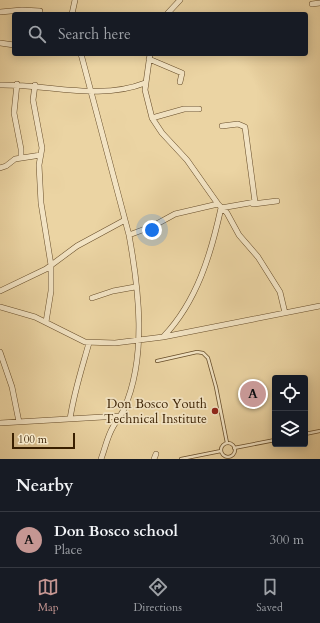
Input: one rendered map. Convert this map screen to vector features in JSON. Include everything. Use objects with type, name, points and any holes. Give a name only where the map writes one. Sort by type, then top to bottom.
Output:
[{"type":"street","points":[[72,12],[75,0]]},
{"type":"street","points":[[169,12],[180,0]]},
{"type":"street","points":[[312,4],[320,3]]},
{"type":"street","points":[[0,12],[22,10],[40,11]]},
{"type":"street","points":[[0,44],[12,45]]},
{"type":"street","points":[[82,56],[129,235],[134,260],[140,340],[132,386],[120,416],[112,428],[101,459]]},
{"type":"street","points":[[180,82],[182,73],[150,57],[145,84],[152,118],[162,133],[187,160],[220,206],[227,213],[237,232],[258,257],[280,292],[284,313]]},
{"type":"street","points":[[0,84],[35,85],[91,91],[137,87],[145,84]]},
{"type":"street","points":[[17,84],[14,113],[21,149],[21,157]]},
{"type":"street","points":[[35,85],[33,100],[41,142],[39,165],[41,203],[51,265],[51,291],[46,322]]},
{"type":"street","points":[[152,118],[184,109],[199,109]]},
{"type":"street","points":[[222,126],[238,124],[244,126],[256,200],[254,204]]},
{"type":"street","points":[[0,168],[21,157],[41,154]]},
{"type":"street","points":[[129,235],[153,226],[175,214],[220,206],[277,201]]},
{"type":"street","points":[[163,337],[178,319],[195,290],[212,244],[220,206]]},
{"type":"street","points":[[0,291],[51,265],[85,240],[125,220]]},
{"type":"street","points":[[92,298],[112,291],[135,287]]},
{"type":"street","points":[[0,307],[11,309],[46,322],[88,343],[115,343],[163,337],[320,306]]},
{"type":"street","points":[[70,418],[76,386],[88,343]]},
{"type":"street","points":[[0,352],[12,387],[19,422]]},
{"type":"street","points":[[0,423],[120,416]]},
{"type":"lane","points":[[157,361],[197,352],[203,353],[208,358],[216,387],[227,443],[234,448],[272,441]]},
{"type":"lane","points":[[308,433],[320,431]]},
{"type":"lane","points":[[227,443],[222,446],[221,451],[224,456],[230,458],[234,453],[234,448]]},
{"type":"lane","points":[[181,459],[221,451]]},
{"type":"place","name":"Don Bosco school","points":[[253,394]]},
{"type":"place","name":"Don Bosco Youth Technical Institute","points":[[215,411]]}]
